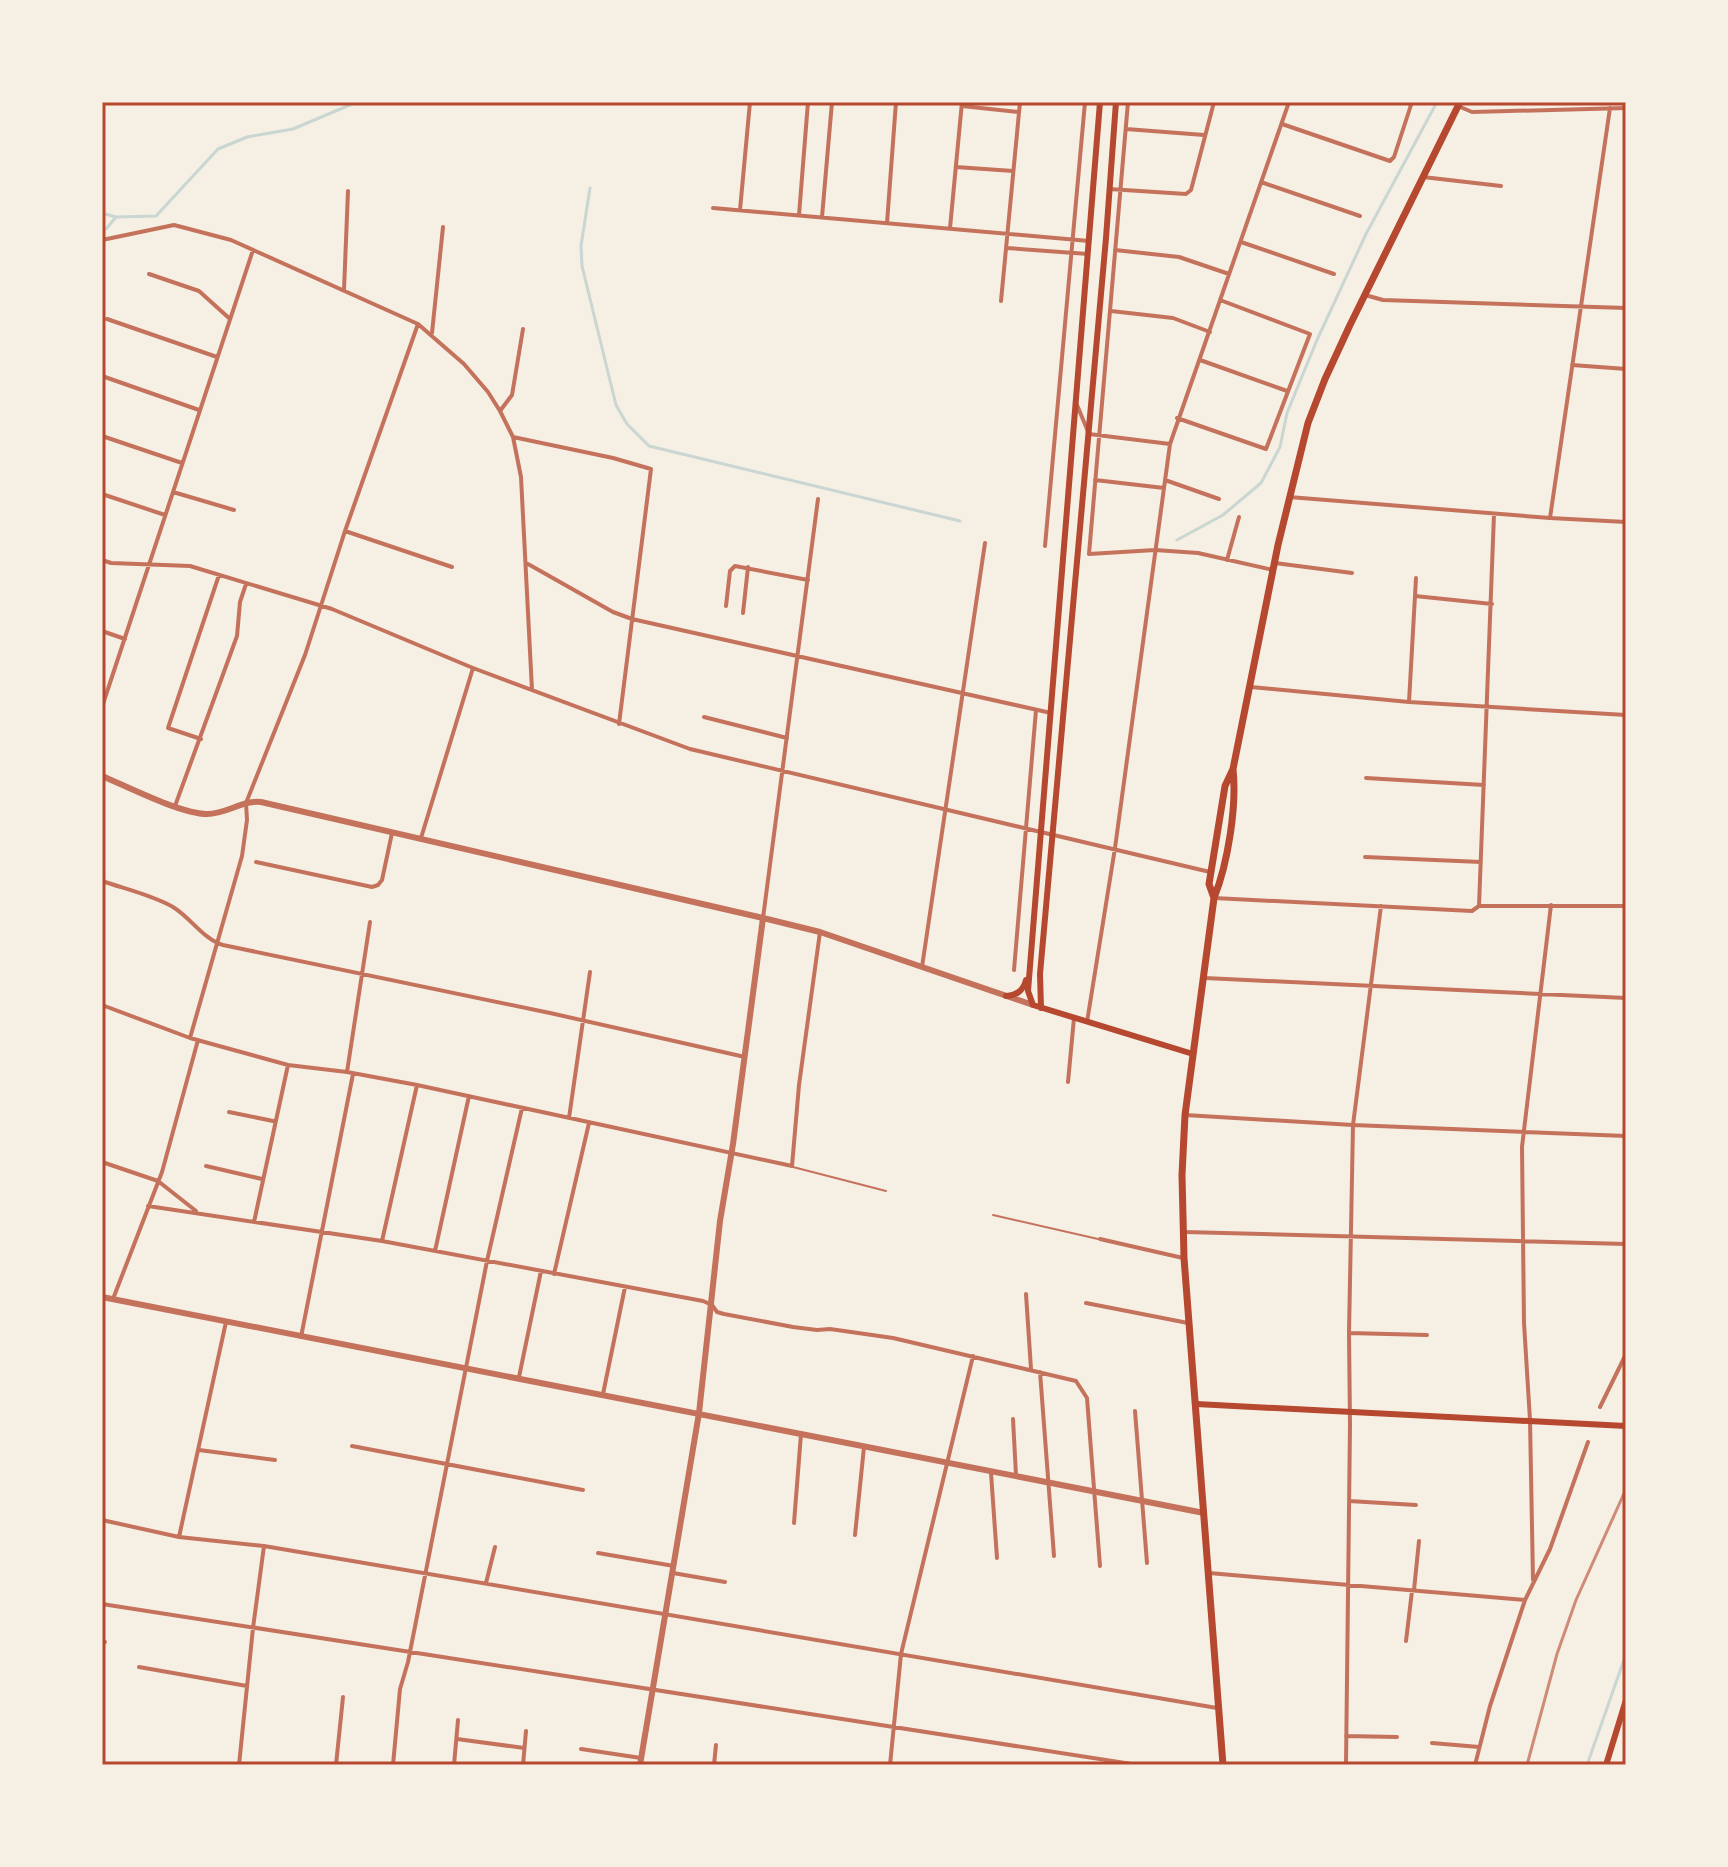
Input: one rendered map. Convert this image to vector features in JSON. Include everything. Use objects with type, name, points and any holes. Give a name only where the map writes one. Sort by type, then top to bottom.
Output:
[{"type":"main road","points":[[1100,102],[1028,991],[1037,1006],[1193,1054]]},
{"type":"main road","points":[[1037,1006],[1116,102]]},
{"type":"main road","points":[[1214,898],[1209,884],[1210,872],[1225,786],[1233,769],[1288,496],[1308,423],[1364,294],[1459,104]]},
{"type":"main road","points":[[1223,1765],[1184,1258],[1182,1175],[1185,1115],[1214,898],[1235,787],[1233,769]]},
{"type":"main road","points":[[1210,872],[1218,887]]},
{"type":"main road","points":[[1006,996],[1015,995],[1021,990],[1027,977]]},
{"type":"main road","points":[[1196,1404],[1626,1426]]},
{"type":"main road","points":[[1606,1765],[1626,1700]]},
{"type":"street","points":[[740,210],[750,102]]},
{"type":"street","points":[[799,215],[808,102]]},
{"type":"street","points":[[822,217],[832,102]]},
{"type":"street","points":[[887,223],[896,102]]},
{"type":"street","points":[[1001,301],[1020,102]]},
{"type":"street","points":[[1045,546],[1085,102]]},
{"type":"street","points":[[1128,102],[1089,554],[1155,550],[1198,553],[1274,567],[1352,573]]},
{"type":"street","points":[[1109,189],[1186,194],[1191,190],[1214,102]]},
{"type":"street","points":[[1087,1022],[1115,848],[1170,444],[1289,102]]},
{"type":"street","points":[[1282,124],[1390,161],[1410,113],[1411,105],[1407,102]]},
{"type":"street","points":[[950,228],[962,104],[1019,112]]},
{"type":"street","points":[[1459,104],[1472,112],[1626,108]]},
{"type":"street","points":[[1550,518],[1610,108]]},
{"type":"street","points":[[1126,129],[1204,135]]},
{"type":"street","points":[[956,167],[1014,171]]},
{"type":"street","points":[[1423,177],[1501,186]]},
{"type":"street","points":[[1261,182],[1360,216]]},
{"type":"street","points":[[344,290],[348,191]]},
{"type":"street","points":[[713,208],[1089,241]]},
{"type":"street","points":[[102,240],[174,225],[210,233],[418,324],[464,364],[488,392],[513,437],[521,477],[528,564],[532,690]]},
{"type":"street","points":[[432,333],[443,227]]},
{"type":"street","points":[[1241,242],[1334,274]]},
{"type":"street","points":[[1007,248],[1088,254]]},
{"type":"street","points":[[102,707],[105,690],[125,639],[253,250]]},
{"type":"street","points":[[1115,250],[1179,257],[1229,274]]},
{"type":"street","points":[[149,274],[199,291],[230,319]]},
{"type":"street","points":[[1364,294],[1377,300],[1626,308]]},
{"type":"street","points":[[1177,418],[1266,449],[1310,334],[1220,300]]},
{"type":"street","points":[[1110,311],[1173,318],[1210,332]]},
{"type":"street","points":[[107,319],[217,357]]},
{"type":"street","points":[[190,1038],[242,856],[246,803],[305,655],[418,324]]},
{"type":"street","points":[[500,411],[512,395],[523,329]]},
{"type":"street","points":[[1200,360],[1287,391]]},
{"type":"street","points":[[1572,365],[1626,369]]},
{"type":"street","points":[[102,376],[199,410]]},
{"type":"street","points":[[1075,402],[1089,434],[1170,444]]},
{"type":"street","points":[[102,436],[182,463]]},
{"type":"street","points":[[513,437],[625,460],[651,469],[619,724]]},
{"type":"street","points":[[1095,480],[1164,488]]},
{"type":"street","points":[[1165,480],[1219,499]]},
{"type":"street","points":[[173,492],[234,510]]},
{"type":"street","points":[[102,494],[165,515]]},
{"type":"street","points":[[1288,496],[1626,522]]},
{"type":"street","points":[[581,1749],[641,1762],[699,1413],[720,1221],[745,1057],[818,499]]},
{"type":"street","points":[[1479,906],[1494,514]]},
{"type":"street","points":[[1227,560],[1239,517]]},
{"type":"street","points":[[345,531],[452,567]]},
{"type":"street","points":[[922,967],[985,543]]},
{"type":"street","points":[[102,560],[190,566],[320,606],[473,668],[690,749],[1210,872]]},
{"type":"street","points":[[528,564],[613,612],[632,619],[1051,713]]},
{"type":"street","points":[[726,606],[731,569],[738,565],[808,580]]},
{"type":"street","points":[[743,613],[748,567]]},
{"type":"street","points":[[168,728],[219,575]]},
{"type":"street","points":[[1409,702],[1416,578]]},
{"type":"street","points":[[175,806],[237,636],[240,602],[246,584]]},
{"type":"street","points":[[1415,596],[1492,604]]},
{"type":"street","points":[[102,631],[125,639]]},
{"type":"street","points":[[420,840],[473,668]]},
{"type":"street","points":[[1249,687],[1488,708],[1626,715]]},
{"type":"street","points":[[1014,970],[1036,710]]},
{"type":"street","points":[[704,717],[787,738]]},
{"type":"street","points":[[160,725],[201,739]]},
{"type":"street","points":[[102,776],[192,813],[227,812],[246,803],[261,802],[820,932],[1037,1006]]},
{"type":"street","points":[[1366,778],[1484,785]]},
{"type":"street","points":[[256,862],[372,887],[382,880],[392,833]]},
{"type":"street","points":[[1365,857],[1481,862]]},
{"type":"street","points":[[102,881],[172,907],[215,943],[745,1057]]},
{"type":"street","points":[[1214,898],[1472,911],[1479,906],[1626,906]]},
{"type":"street","points":[[1533,1580],[1530,1420],[1524,1323],[1523,1132],[1551,905]]},
{"type":"street","points":[[1346,1765],[1353,1125],[1381,906]]},
{"type":"street","points":[[301,1337],[350,1073],[370,922]]},
{"type":"street","points":[[102,1005],[190,1038],[288,1065],[417,1085],[792,1166],[799,1085],[820,932]]},
{"type":"street","points":[[569,1118],[590,972]]},
{"type":"street","points":[[1203,978],[1626,998]]},
{"type":"street","points":[[1068,1082],[1074,1018]]},
{"type":"street","points":[[112,1300],[158,1181],[198,1040]]},
{"type":"street","points":[[254,1222],[288,1065]]},
{"type":"street","points":[[382,1241],[417,1085]]},
{"type":"street","points":[[435,1251],[469,1096]]},
{"type":"street","points":[[393,1765],[400,1689],[410,1652],[487,1261],[522,1108]]},
{"type":"street","points":[[229,1112],[274,1122]]},
{"type":"street","points":[[1185,1115],[1626,1136]]},
{"type":"street","points":[[554,1274],[589,1123]]},
{"type":"street","points":[[102,1162],[158,1181],[198,1213]]},
{"type":"street","points":[[206,1166],[262,1179]]},
{"type":"street","points":[[148,1206],[382,1241],[703,1301],[724,1314],[793,1327],[893,1338],[1076,1381],[1087,1398],[1100,1566]]},
{"type":"street","points":[[1183,1232],[1626,1244]]},
{"type":"street","points":[[1100,1239],[1184,1258]]},
{"type":"street","points":[[519,1377],[541,1271]]},
{"type":"street","points":[[603,1394],[625,1287]]},
{"type":"street","points":[[1026,1294],[1031,1369]]},
{"type":"street","points":[[102,1297],[1204,1513]]},
{"type":"street","points":[[1086,1303],[1190,1323]]},
{"type":"street","points":[[179,1537],[226,1322]]},
{"type":"street","points":[[1349,1333],[1427,1335]]},
{"type":"street","points":[[1600,1407],[1626,1354]]},
{"type":"street","points":[[890,1765],[901,1654],[973,1356]]},
{"type":"street","points":[[1040,1372],[1054,1556]]},
{"type":"street","points":[[1135,1411],[1147,1563]]},
{"type":"street","points":[[1013,1419],[1016,1477]]},
{"type":"street","points":[[794,1523],[801,1434]]},
{"type":"street","points":[[1475,1765],[1490,1706],[1525,1600],[1550,1549],[1588,1442]]},
{"type":"street","points":[[352,1446],[583,1490]]},
{"type":"street","points":[[855,1535],[864,1447]]},
{"type":"street","points":[[199,1450],[275,1460]]},
{"type":"street","points":[[991,1472],[997,1558]]},
{"type":"street","points":[[1349,1501],[1416,1505]]},
{"type":"street","points":[[102,1520],[179,1537],[264,1546],[1220,1708]]},
{"type":"street","points":[[1406,1641],[1419,1541]]},
{"type":"street","points":[[239,1765],[264,1546]]},
{"type":"street","points":[[486,1583],[495,1547]]},
{"type":"street","points":[[598,1553],[725,1582]]},
{"type":"street","points":[[1209,1573],[1525,1600]]},
{"type":"street","points":[[102,1604],[1138,1765]]},
{"type":"street","points":[[139,1667],[247,1686]]},
{"type":"street","points":[[336,1765],[343,1697]]},
{"type":"street","points":[[454,1765],[458,1720]]},
{"type":"street","points":[[523,1765],[526,1731]]},
{"type":"street","points":[[1346,1736],[1397,1737]]},
{"type":"street","points":[[457,1739],[524,1748]]},
{"type":"street","points":[[1432,1743],[1479,1747]]},
{"type":"street","points":[[714,1765],[716,1745]]},
{"type":"lane","points":[[792,1166],[886,1191]]},
{"type":"lane","points":[[993,1215],[1100,1239]]},
{"type":"waterway","points":[[102,213],[116,217],[156,216],[218,149],[247,137],[293,129],[357,102]]},
{"type":"waterway","points":[[1177,540],[1223,515],[1261,483],[1280,447],[1287,413],[1317,340],[1366,234],[1437,102]]},
{"type":"waterway","points":[[590,188],[581,246],[582,266],[616,405],[627,424],[649,446],[960,521]]},
{"type":"waterway","points":[[102,230],[116,217]]},
{"type":"waterway","points":[[1587,1765],[1626,1654]]},
{"type":"railway","points":[[1527,1765],[1557,1654],[1576,1600],[1626,1489]]}]
